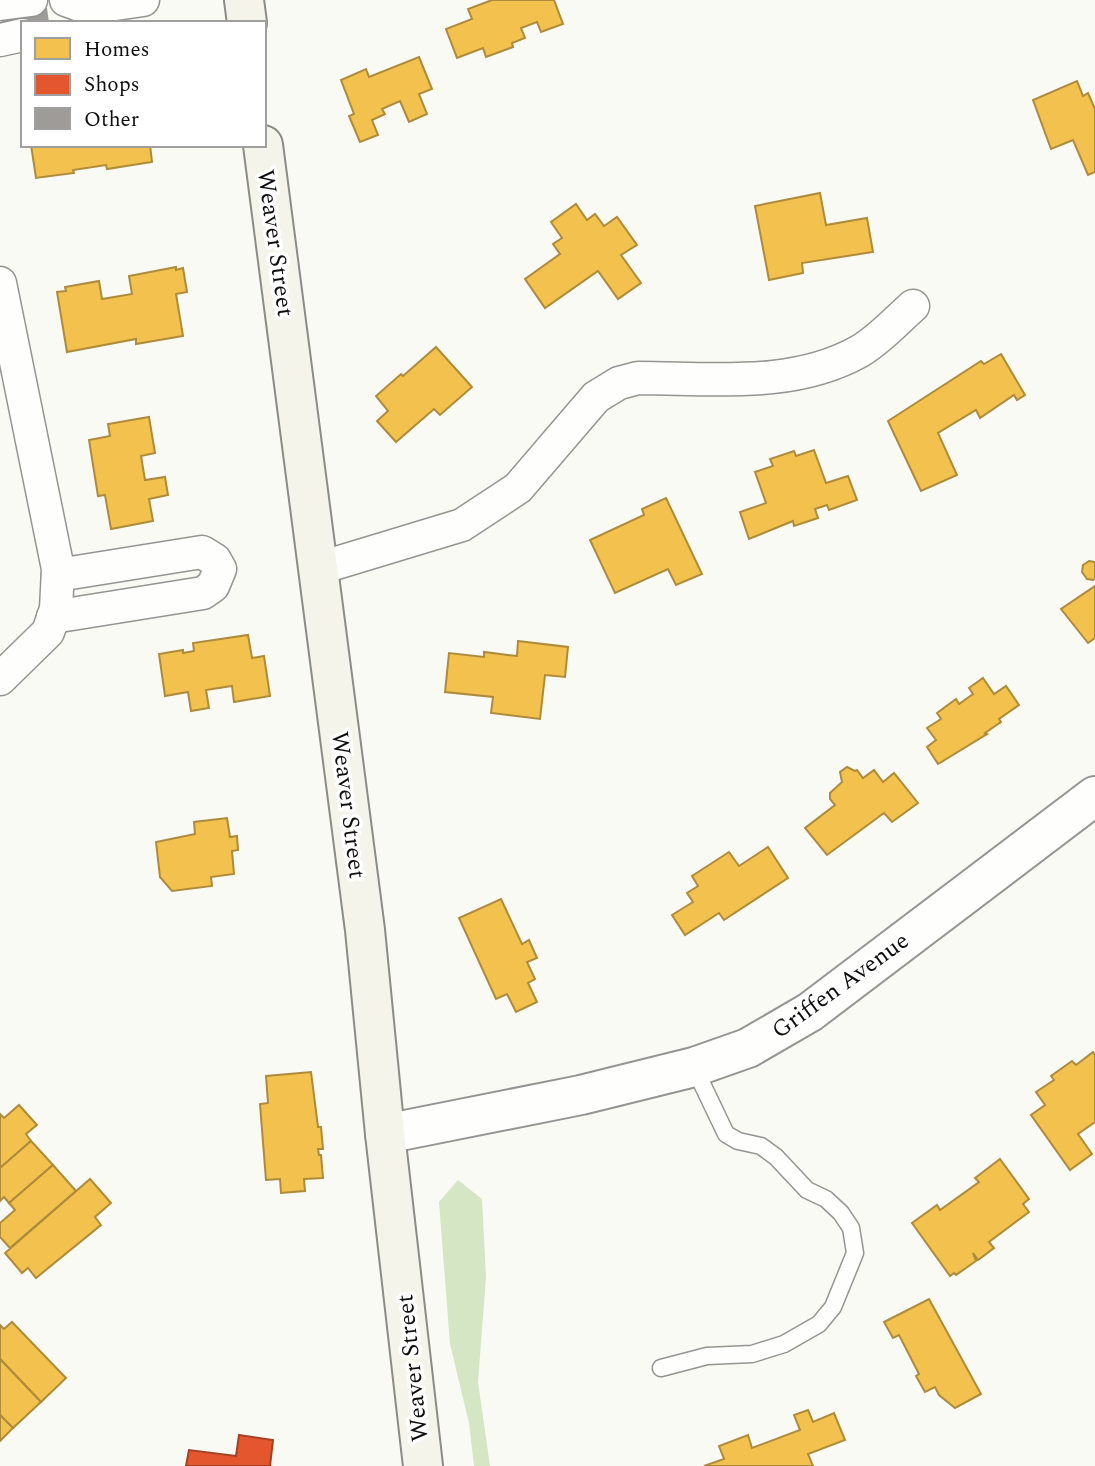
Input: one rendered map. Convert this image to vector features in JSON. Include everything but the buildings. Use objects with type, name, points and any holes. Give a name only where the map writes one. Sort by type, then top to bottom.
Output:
[{"type":"main road","points":[[244,0],[247,21]]},
{"type":"main road","name":"Weaver Street","points":[[263,147],[365,930],[384,1134],[423,1466]]},
{"type":"street","points":[[0,4],[31,0]]},
{"type":"street","points":[[77,10],[143,0]]},
{"type":"street","points":[[0,40],[21,36]]},
{"type":"street","points":[[0,679],[48,632],[56,609],[58,575],[2,299]]},
{"type":"street","points":[[320,568],[461,525],[518,488],[596,397],[619,383],[638,379],[770,379],[809,372],[860,351],[913,306]]},
{"type":"street","points":[[53,617],[203,593],[213,586],[219,569],[215,560],[202,552],[58,575]]},
{"type":"street","name":"Griffen Avenue","points":[[384,1134],[580,1096],[694,1067],[748,1048],[810,1012],[1095,796]]},
{"type":"lane","points":[[661,1368],[707,1356],[752,1353],[784,1344],[819,1324],[832,1307],[855,1253],[851,1228],[841,1213],[826,1199],[807,1190],[776,1157],[761,1146],[738,1141],[726,1134],[694,1067]]},
{"type":"green space","points":[[458,1180],[482,1199],[486,1277],[478,1382],[490,1466],[474,1466],[469,1423],[450,1344],[439,1202]]}]
